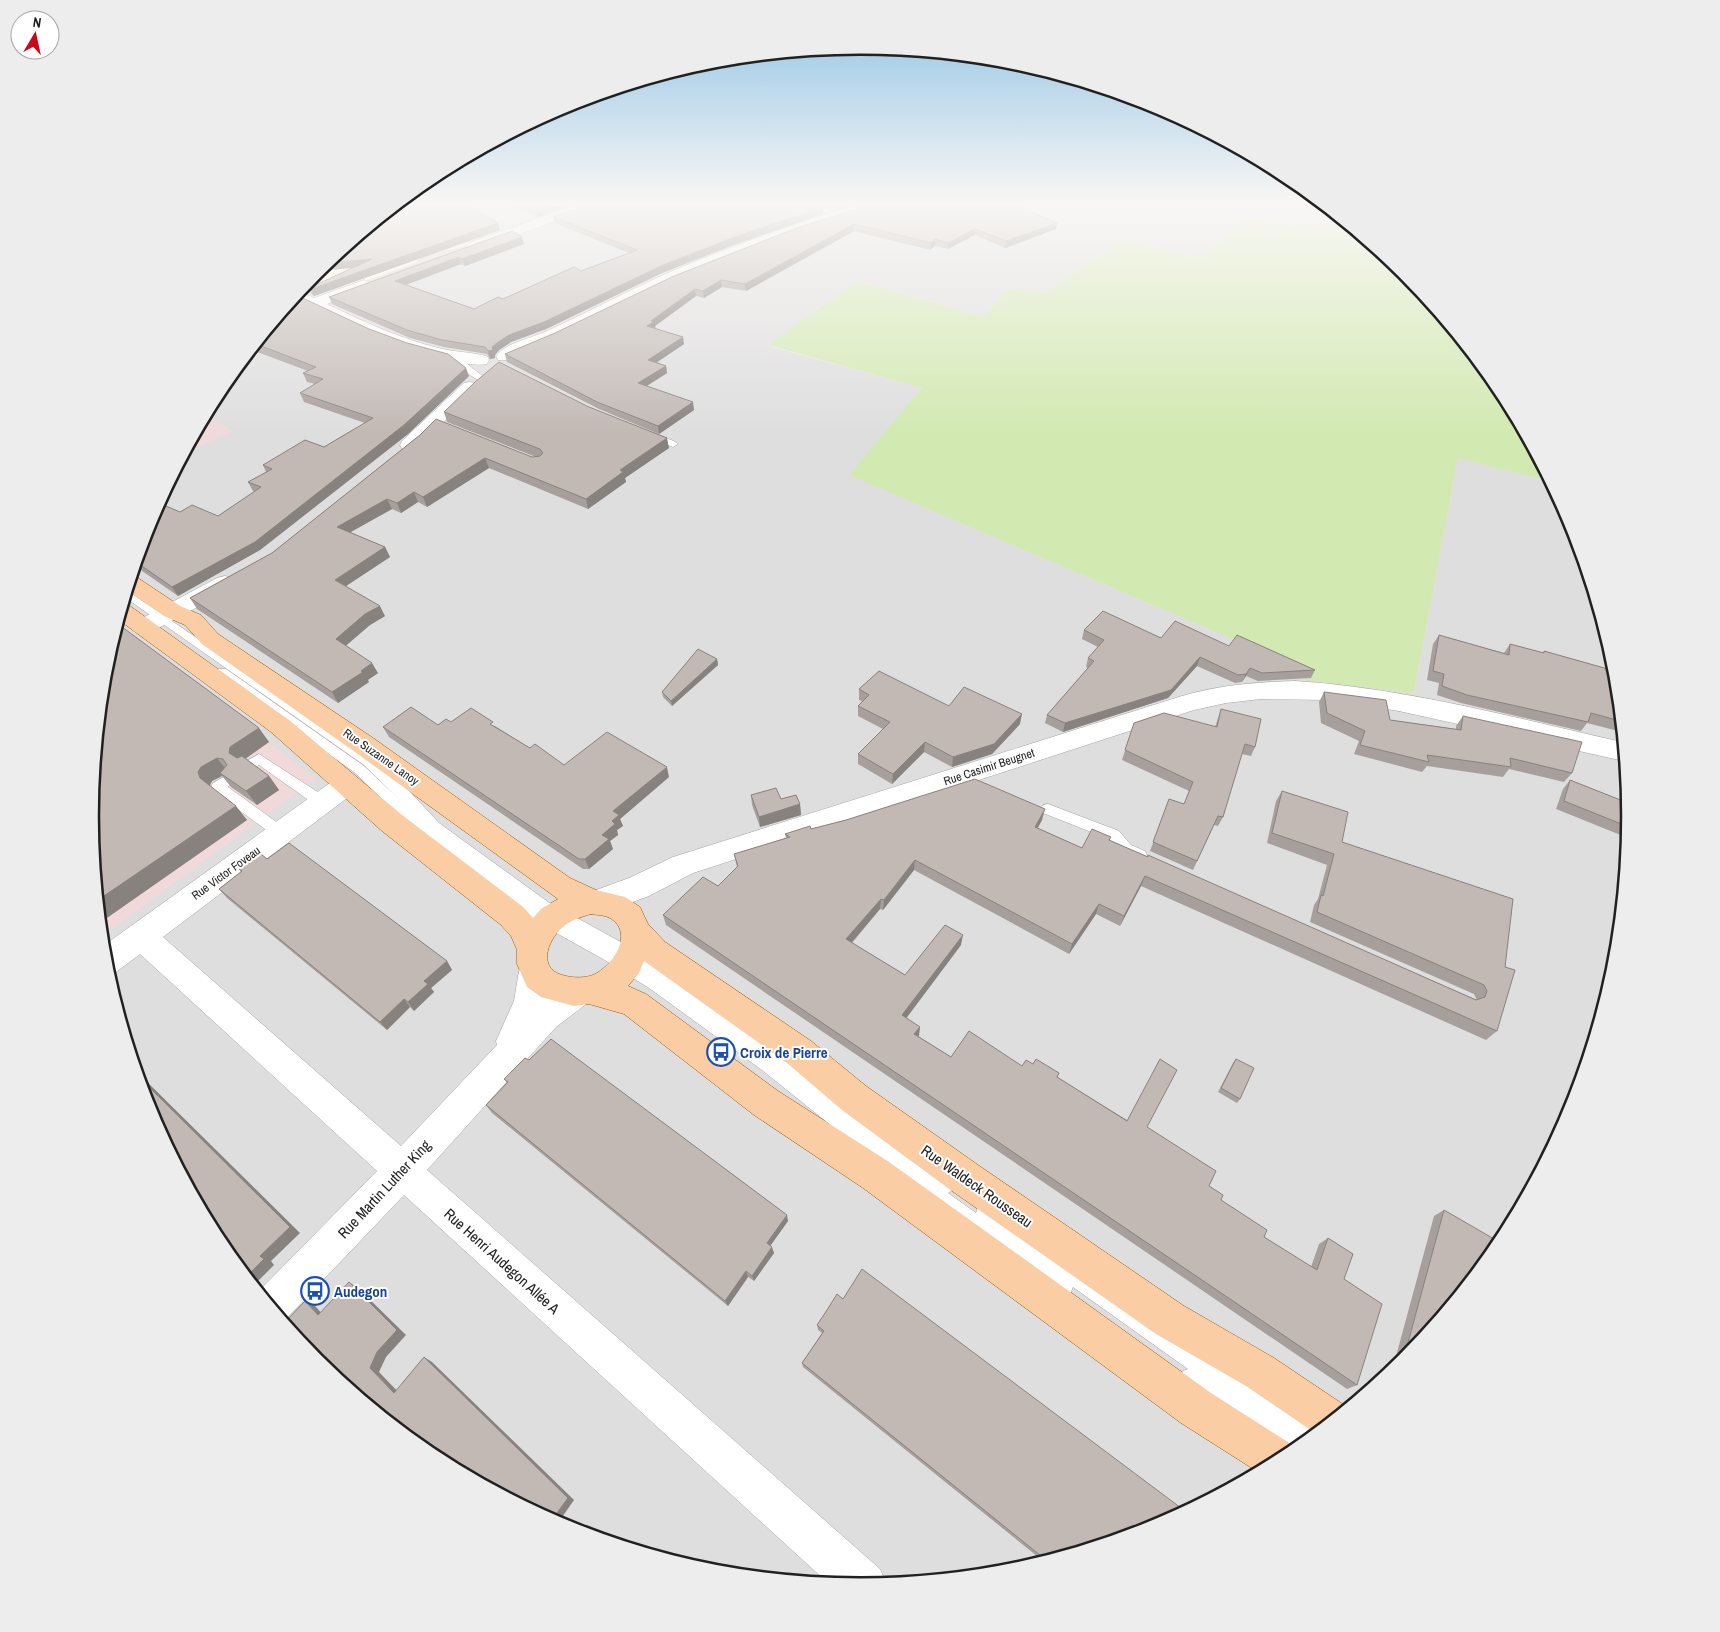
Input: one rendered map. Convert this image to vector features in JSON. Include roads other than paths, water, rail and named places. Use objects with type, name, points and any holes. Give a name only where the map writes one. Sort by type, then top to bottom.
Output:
[{"type":"main road","points":[[134,588],[157,620],[346,785],[512,916],[523,928],[533,960],[542,980],[552,987],[564,991],[584,991],[625,999],[634,1004],[766,1102],[876,1175],[1196,1408],[1271,1456]]},
{"type":"main road","points":[[127,612],[157,620]]},
{"type":"main road","name":"Rue Suzanne Lanoy","points":[[157,620],[193,620],[210,639],[371,750],[560,886],[594,902],[618,907],[628,915],[633,945]]},
{"type":"main road","points":[[533,960],[539,931],[552,917],[569,907],[594,902]]},
{"type":"main road","points":[[584,991],[614,979],[633,945]]},
{"type":"main road","name":"Rue Waldeck Rousseau","points":[[633,945],[654,951],[799,1052],[854,1098],[965,1178],[1170,1320],[1260,1372],[1327,1417]]},
{"type":"street","points":[[314,303],[372,282]]},
{"type":"street","points":[[393,458],[439,424],[481,378],[518,348],[550,336],[660,282]]},
{"type":"street","points":[[303,298],[394,340],[453,357],[481,360],[490,355],[502,362]]},
{"type":"street","points":[[157,620],[240,575]]},
{"type":"street","name":"Rue Casimir Beugnet","points":[[594,902],[639,888],[675,868],[973,780],[1202,699],[1235,692],[1288,689],[1385,699],[1617,751]]},
{"type":"street","name":"Rue Victor Foveau","points":[[113,956],[346,785]]},
{"type":"street","name":"Rue Casimir Beugnet","points":[[633,945],[644,905],[676,873],[693,863]]},
{"type":"street","name":"Rue Henri Audegon Allée A","points":[[141,936],[855,1577]]},
{"type":"street","name":"Rue Martin Luther King","points":[[495,1070],[511,1044],[525,1014],[533,960]]},
{"type":"street","name":"Rue Martin Luther King","points":[[275,1302],[402,1170],[545,1016],[584,991]]},
{"type":"lane","points":[[453,357],[470,372],[481,378]]},
{"type":"lane","points":[[638,430],[673,444]]},
{"type":"lane","points":[[131,598],[157,620],[372,780],[430,836],[552,917],[633,945],[921,1169],[1186,1357],[1250,1399],[1308,1431]]},
{"type":"lane","points":[[129,606],[157,620]]},
{"type":"lane","points":[[248,766],[259,759],[322,802]]},
{"type":"lane","points":[[265,779],[276,771]]},
{"type":"lane","points":[[229,779],[218,787],[241,796],[253,805],[281,833]]},
{"type":"lane","points":[[277,788],[289,780]]},
{"type":"lane","points":[[1048,809],[1114,835],[1126,848],[1153,860]]},
{"type":"lane","points":[[633,945],[768,1064],[889,1161],[1181,1372],[1245,1415],[1293,1442]]},
{"type":"place","name":"Croix de Pierre","points":[[721,1052]]},
{"type":"place","name":"Audegon","points":[[315,1291]]}]
